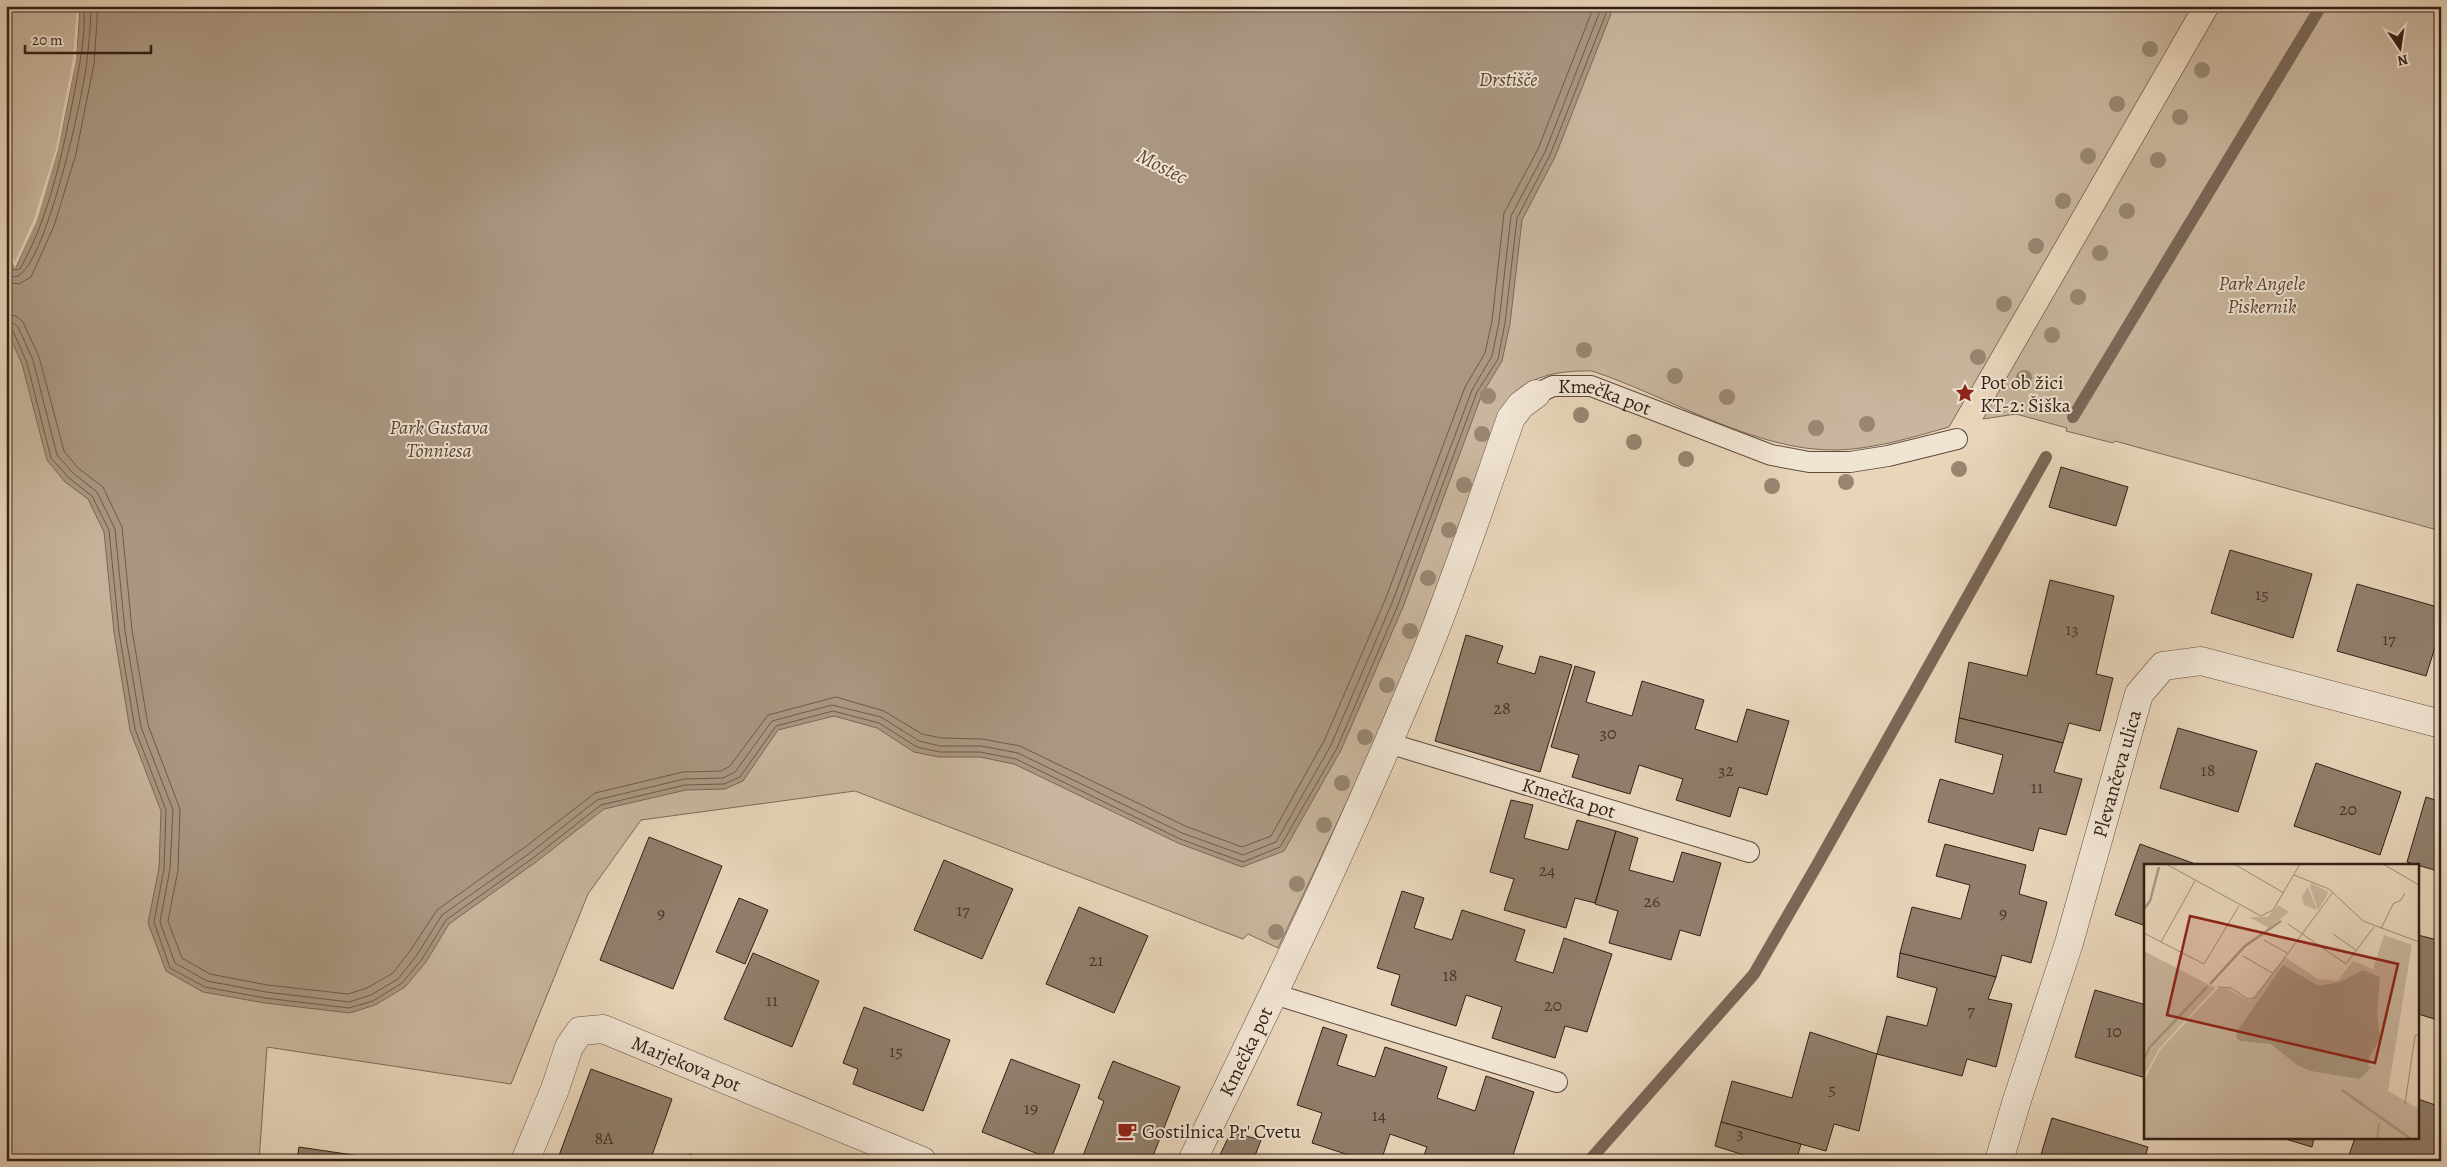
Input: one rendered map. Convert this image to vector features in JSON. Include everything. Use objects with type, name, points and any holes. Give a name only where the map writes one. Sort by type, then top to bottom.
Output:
[{"type":"street","name":"Kmečka pot","points":[[1192,1161],[1274,994],[1388,743],[1457,574],[1511,418],[1521,405],[1536,394]]},
{"type":"street","name":"Plevančeva ulica","points":[[1999,1161],[2016,1100],[2069,943],[2138,694],[2163,666],[2201,661],[2441,724]]},
{"type":"street","name":"Marjekova pot","points":[[525,1161],[570,1047],[580,1030],[603,1030],[922,1161]]},
{"type":"lane","name":"Kmečka pot","points":[[1536,394],[1553,386],[1591,386],[1771,455],[1809,462],[1850,462],[1888,456],[1957,440]]},
{"type":"lane","name":"Kmečka pot","points":[[1388,743],[1749,852]]},
{"type":"lane","name":"Kmečka pot","points":[[1274,994],[1557,1082]]},
{"type":"green space","name":"Park Gustava Tönniesa","points":[[6,6],[2192,6],[1949,427],[1894,442],[1865,447],[1837,450],[1806,448],[1775,442],[1713,421],[1592,371],[1567,372],[1543,377],[1521,387],[1512,395],[1504,405],[1430,609],[1395,695],[1278,948],[1248,934],[1243,939],[855,791],[641,820],[588,894],[511,1084],[267,1047],[259,1161],[6,1161]]},
{"type":"green space","name":"Park Angele Piskernik","points":[[2221,6],[2441,6],[2441,531],[2115,441],[2113,443],[2066,431],[2067,428],[2016,414],[1983,419]]},
{"type":"water","name":"Park Gustava Tönniesa","points":[[79,6],[1614,6],[1555,157],[1522,220],[1510,324],[1502,361],[1482,394],[1403,607],[1341,750],[1284,851],[1242,867],[1178,843],[1014,764],[980,757],[939,757],[914,752],[877,728],[834,716],[778,730],[743,781],[725,789],[686,790],[604,809],[536,862],[449,924],[426,962],[405,987],[375,1005],[350,1013],[265,1003],[203,992],[166,971],[148,923],[159,868],[161,811],[130,730],[114,632],[104,532],[88,499],[65,482],[47,460],[22,364],[6,328],[6,247],[16,267],[40,206],[58,144],[68,101],[78,42]]},
{"type":"pier","points":[[77,6],[79,6],[79,12],[76,60],[58,149],[37,220],[15,268],[6,245],[15,262],[34,219],[56,149],[73,59]]},
{"type":"building","points":[[2061,467],[2128,487],[2116,526],[2049,507]]},
{"type":"building","points":[[2230,550],[2312,574],[2293,638],[2211,613]]},
{"type":"building","points":[[2050,580],[2114,596],[2096,674],[2113,678],[2100,731],[2069,723],[2063,743],[1959,718],[1969,662],[2027,676]]},
{"type":"building","points":[[2357,584],[2441,608],[2441,628],[2426,676],[2337,651]]},
{"type":"building","points":[[1466,635],[1503,646],[1497,663],[1535,674],[1540,656],[1572,665],[1540,772],[1435,741]]},
{"type":"building","points":[[1575,666],[1595,672],[1586,702],[1632,716],[1642,681],[1704,700],[1695,729],[1737,742],[1747,709],[1789,721],[1767,795],[1739,787],[1730,817],[1676,800],[1683,779],[1639,765],[1630,794],[1572,777],[1579,755],[1551,747]]},
{"type":"building","points":[[1959,718],[2063,743],[2054,772],[2082,779],[2066,835],[2039,828],[2033,851],[1928,822],[1940,779],[1993,794],[2003,755],[1955,742]]},
{"type":"building","points":[[2178,728],[2257,751],[2238,812],[2160,788]]},
{"type":"building","points":[[2316,763],[2401,792],[2380,855],[2294,826]]},
{"type":"building","points":[[2426,797],[2441,802],[2441,872],[2420,866],[2420,864],[2407,862]]},
{"type":"building","points":[[1511,800],[1533,805],[1524,838],[1568,850],[1577,820],[1616,831],[1595,903],[1575,898],[1566,928],[1504,910],[1514,879],[1490,872]]},
{"type":"building","points":[[1616,831],[1638,838],[1629,870],[1673,882],[1682,852],[1721,863],[1700,936],[1680,930],[1671,960],[1609,943],[1618,911],[1595,904]]},
{"type":"building","points":[[649,837],[722,866],[673,989],[600,960]]},
{"type":"building","points":[[1945,844],[2026,865],[2019,894],[2047,902],[2031,963],[2002,955],[1996,977],[1900,953],[1912,907],[1961,919],[1970,885],[1936,876]]},
{"type":"building","points":[[2140,844],[2195,864],[2144,864],[2144,925],[2115,915]]},
{"type":"building","points":[[944,860],[1013,889],[982,959],[914,930]]},
{"type":"building","points":[[1402,891],[1424,898],[1414,928],[1452,940],[1462,910],[1525,930],[1515,961],[1553,973],[1564,938],[1612,954],[1587,1032],[1565,1026],[1555,1058],[1492,1038],[1502,1007],[1466,995],[1456,1026],[1391,1005],[1400,975],[1377,968]]},
{"type":"building","points":[[739,898],[768,910],[745,964],[716,952]]},
{"type":"building","points":[[1079,907],[1148,936],[1114,1013],[1046,984]]},
{"type":"building","points":[[2420,936],[2441,941],[2441,1021],[2420,1015]]},
{"type":"building","points":[[753,953],[819,981],[792,1047],[724,1019]]},
{"type":"building","points":[[1900,953],[1996,977],[1988,999],[2012,1004],[1996,1067],[1967,1059],[1962,1076],[1877,1054],[1887,1016],[1927,1026],[1937,988],[1897,977]]},
{"type":"building","points":[[2095,990],[2144,1004],[2144,1077],[2075,1057]]},
{"type":"building","points":[[864,1007],[950,1040],[923,1111],[853,1084],[858,1069],[843,1063]]},
{"type":"building","points":[[1323,1027],[1347,1035],[1337,1065],[1375,1077],[1385,1047],[1447,1067],[1437,1098],[1475,1111],[1486,1076],[1534,1092],[1511,1161],[1422,1161],[1427,1147],[1390,1134],[1381,1161],[1367,1161],[1312,1143],[1322,1113],[1297,1105]]},
{"type":"building","points":[[1810,1032],[1877,1054],[1859,1131],[1834,1124],[1826,1151],[1721,1122],[1732,1081],[1792,1098]]},
{"type":"building","points":[[1011,1059],[1080,1085],[1051,1159],[982,1132]]},
{"type":"building","name":"Gostilnica Pr' Cvetu","points":[[1113,1061],[1180,1087],[1151,1161],[1081,1161],[1104,1101],[1098,1098]]},
{"type":"building","points":[[591,1069],[672,1099],[650,1161],[557,1161]]},
{"type":"building","points":[[2420,1100],[2441,1107],[2440,1161],[2355,1161],[2348,1158],[2354,1140],[2420,1140]]},
{"type":"building","points":[[2052,1118],[2148,1147],[2144,1161],[2039,1161]]},
{"type":"building","points":[[1721,1122],[1801,1144],[1796,1161],[1746,1161],[1747,1156],[1715,1146]]},
{"type":"building","points":[[1231,1132],[1261,1140],[1253,1161],[1217,1161]]},
{"type":"building","points":[[2289,1140],[2314,1140],[2312,1147]]},
{"type":"building","points":[[299,1147],[394,1161],[297,1161]]},
{"type":"building","points":[[690,1154],[705,1161],[688,1161]]},
{"type":"building","points":[[1310,1155],[1329,1161],[1308,1161]]},
{"type":"waterway","points":[[2073,417],[2321,6]]},
{"type":"waterway","points":[[1589,1161],[1754,974],[2046,457]]},
{"type":"place","name":"Pot ob žici KT-2: Šiška","points":[[1965,393]]},
{"type":"place","name":"Gostilnica Pr' Cvetu","points":[[1127,1131]]},
{"type":"park label","name":"Drstišče","points":[[1508,79]]},
{"type":"water label","name":"Mostec","points":[[1162,166]]}]
